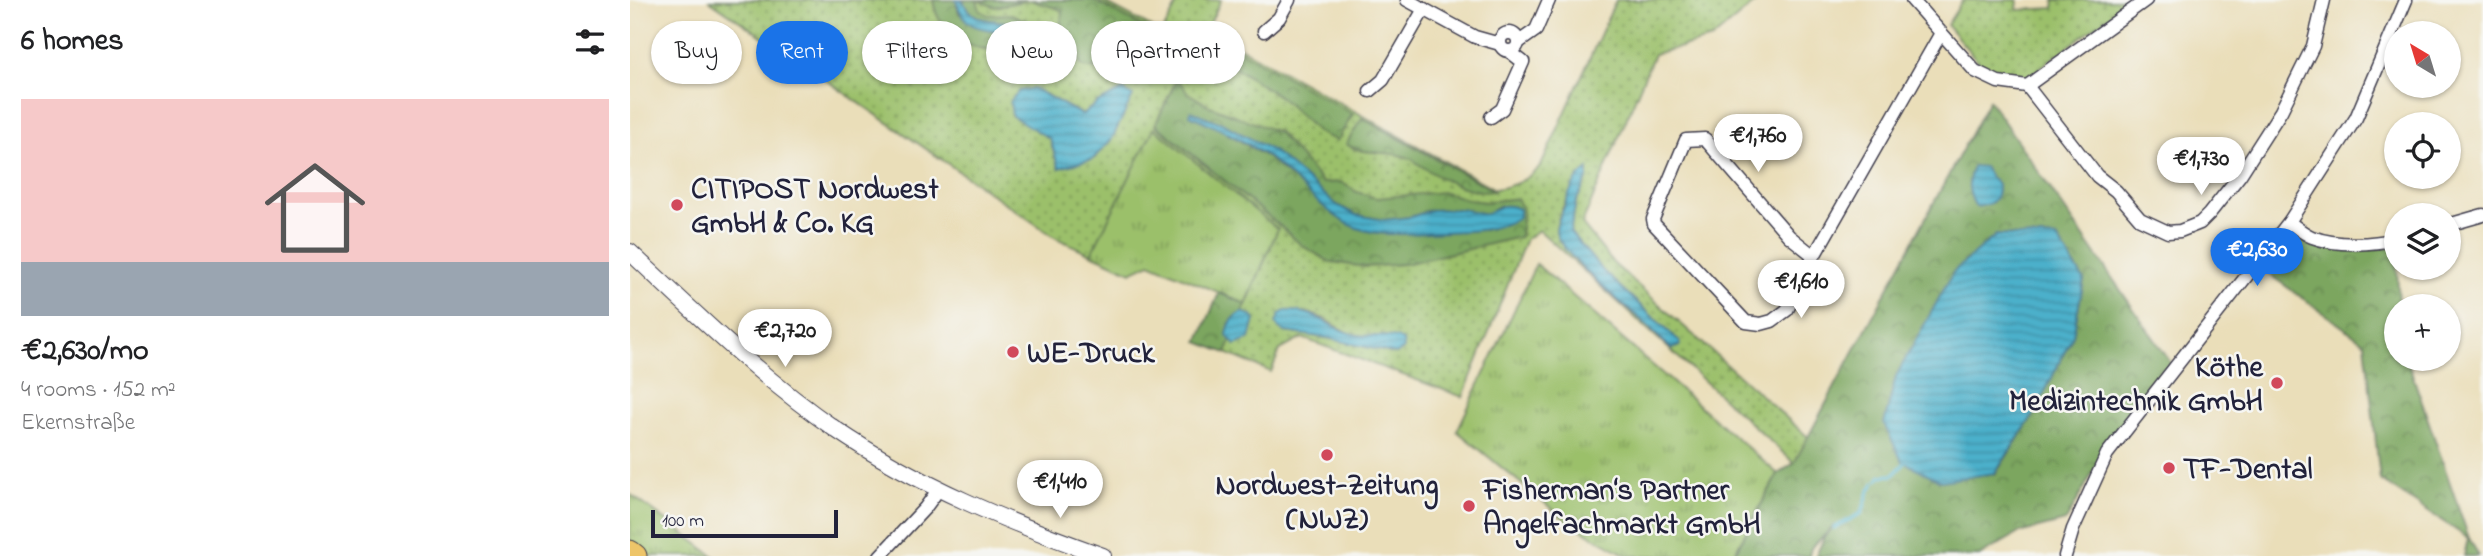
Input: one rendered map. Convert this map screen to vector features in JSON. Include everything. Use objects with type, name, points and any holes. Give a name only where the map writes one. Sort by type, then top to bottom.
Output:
[{"type":"highway","points":[[630,552],[635,556]]},
{"type":"street","points":[[1264,31],[1279,18],[1289,0]]},
{"type":"street","points":[[1509,46],[1536,30],[1549,0]]},
{"type":"street","points":[[1912,0],[1975,72],[1998,82],[2027,86],[2146,0]]},
{"type":"street","points":[[2027,86],[2097,176],[2116,191],[2140,219],[2168,232],[2180,231],[2200,222],[2209,214],[2240,175],[2281,111],[2313,46],[2324,0]]},
{"type":"street","points":[[2065,556],[2073,529],[2107,454],[2289,222],[2356,118],[2406,0]]},
{"type":"street","points":[[1370,91],[1383,80],[1415,3],[1475,37],[1509,46],[1523,62],[1502,109],[1491,117]]},
{"type":"street","points":[[1814,256],[1789,236],[1705,139],[1686,140],[1653,219],[1654,225],[1746,322],[1761,324],[1781,316],[1787,310],[1814,256],[1941,33]]},
{"type":"street","points":[[2461,221],[2483,215]]},
{"type":"street","points":[[2289,222],[2311,237],[2340,243],[2384,241]]},
{"type":"street","points":[[630,252],[739,354],[800,404],[837,430],[939,489],[1006,520],[1103,556]]},
{"type":"street","points":[[880,556],[939,489]]},
{"type":"green space","points":[[709,0],[933,0],[941,21],[862,21],[862,84],[972,84],[972,46],[986,49],[986,84],[1077,84],[1077,58],[1083,67],[1091,68],[1091,84],[1174,84],[1155,125],[1301,245],[1330,262],[1365,267],[1405,264],[1520,237],[1523,210],[1517,198],[1486,202],[1444,192],[1376,198],[1357,192],[1341,182],[1323,183],[1278,132],[1210,106],[1188,93],[1181,84],[1245,84],[1245,74],[1280,97],[1319,133],[1337,141],[1353,114],[1245,54],[1245,50],[1495,189],[1520,182],[1541,166],[1616,0],[1758,0],[1712,39],[1654,54],[1582,224],[1614,264],[1808,437],[1794,463],[1539,230],[1526,239],[1463,397],[1302,338],[1280,350],[1271,372],[1226,353],[1278,229],[1154,128],[1091,254],[1056,238],[831,84],[848,84],[848,21],[756,21],[756,32]],"holes":[[[1033,88],[1083,115],[1097,103],[1059,168]],[[1362,118],[1494,191],[1457,185],[1401,155],[1369,152],[1346,144]],[[1580,175],[1588,177],[1576,202],[1570,232],[1603,271],[1680,342],[1680,346],[1671,348],[1594,278],[1559,239],[1557,224]],[[1290,311],[1309,313],[1350,334],[1386,336],[1396,354],[1327,338],[1285,332]]]},
{"type":"green space","points":[[933,0],[956,0],[959,13],[986,27],[986,49],[972,45],[972,21],[940,21]]},
{"type":"green space","points":[[962,0],[1026,0],[995,7],[977,1],[988,15],[1012,14],[1027,21],[979,18]]},
{"type":"green space","points":[[977,0],[995,7],[1030,0],[1062,10],[1061,21],[1027,21],[1012,14],[988,15],[980,10]]},
{"type":"green space","points":[[1030,0],[1093,0],[1132,21],[1091,21],[1091,68],[1083,67],[1077,58],[1077,21],[1061,21],[1062,10]]},
{"type":"green space","points":[[1093,0],[1100,0],[1139,21],[1132,21]]},
{"type":"green space","points":[[1179,0],[1221,0],[1211,21],[1168,21]]},
{"type":"green space","points":[[1963,0],[2018,0],[2017,10],[2054,8],[2055,0],[2131,0],[2022,81],[1980,64],[1947,25]]},
{"type":"green space","points":[[1245,53],[1353,113],[1337,141],[1319,133],[1280,97],[1245,74]]},
{"type":"green space","points":[[1175,84],[1182,84],[1198,99],[1222,111],[1280,134],[1323,183],[1341,182],[1357,192],[1445,192],[1486,202],[1517,198],[1523,210],[1520,237],[1405,264],[1365,267],[1330,262],[1301,245],[1155,124]],"holes":[[[1190,115],[1273,151],[1337,205],[1356,215],[1384,220],[1411,217],[1431,210],[1461,209],[1486,214],[1499,206],[1490,229],[1387,234],[1334,214],[1268,158],[1221,129]]]},
{"type":"green space","points":[[1989,100],[2171,363],[2104,452],[2066,521],[2019,533],[1979,556],[1816,556],[1824,537],[1835,525],[1811,548],[1809,556],[1733,556],[1778,474],[1794,463]],"holes":[[[1996,235],[2057,238],[2084,280],[2073,335],[2034,414],[1996,473]]]},
{"type":"green space","points":[[1362,118],[1495,191],[1467,188],[1439,177],[1407,158],[1359,150],[1346,144]]},
{"type":"green space","points":[[1153,127],[1278,229],[1246,304],[1150,263],[1131,272],[1091,254]]},
{"type":"green space","points":[[2290,230],[2302,238],[2327,247],[2384,248],[2384,280],[2398,280],[2398,294],[2384,294],[2384,371],[2411,371],[2469,538],[2479,556],[2464,556],[2468,538],[2380,480],[2365,343],[2262,269]]},
{"type":"green space","points":[[1536,264],[1778,474],[1733,556],[1628,556],[1568,522],[1457,431]]},
{"type":"green space","points":[[1219,293],[1246,304],[1226,353],[1198,342]]},
{"type":"green space","points":[[630,494],[714,556],[630,556]]},
{"type":"water","points":[[956,0],[962,0],[979,18],[996,21],[986,21],[986,29],[973,25],[959,10]]},
{"type":"water","points":[[1033,88],[1082,115],[1097,103],[1123,90],[1133,96],[1112,139],[1093,159],[1059,168],[1050,139],[1012,116],[1010,101],[1019,91]]},
{"type":"water","points":[[1191,111],[1224,124],[1273,151],[1337,205],[1356,215],[1384,220],[1411,217],[1431,210],[1461,209],[1486,214],[1506,206],[1519,209],[1519,217],[1493,228],[1465,231],[1390,234],[1357,228],[1335,216],[1269,158],[1190,115]]},
{"type":"water","points":[[1973,166],[1984,167],[1998,185],[1993,202],[1976,207],[1969,187]]},
{"type":"water","points":[[1588,169],[1588,177],[1576,202],[1570,232],[1603,271],[1680,342],[1680,346],[1671,349],[1580,265],[1559,240],[1556,231],[1558,221],[1577,180]]},
{"type":"water","points":[[1996,235],[2057,238],[2084,280],[2073,335],[2034,414],[1995,473],[1941,481],[1902,461],[1884,424],[1896,376],[1954,271]]},
{"type":"water","points":[[1285,311],[1314,316],[1353,334],[1398,338],[1403,341],[1404,349],[1396,354],[1327,338],[1285,332],[1279,329],[1276,323],[1280,314]]},
{"type":"water","points":[[1242,312],[1251,315],[1255,320],[1250,339],[1235,345],[1227,336],[1231,322]]},
{"type":"waterway","points":[[1878,480],[1881,476],[1893,475],[1905,463]]},
{"type":"waterway","points":[[1834,528],[1862,513],[1874,483]]},
{"type":"place","name":"CITIPOST Nordwest GmbH & Co. KG","points":[[677,205]]},
{"type":"place","name":"WE-Druck","points":[[1013,352]]},
{"type":"place","name":"Köthe Medizintechnik GmbH","points":[[2277,383]]},
{"type":"place","name":"Nordwest-Zeitung (NWZ)","points":[[1327,455]]},
{"type":"place","name":"TF-Dental","points":[[2169,468]]},
{"type":"place","name":"Fisherman‘s Partner Angelfachmarkt GmbH","points":[[1469,506]]}]
